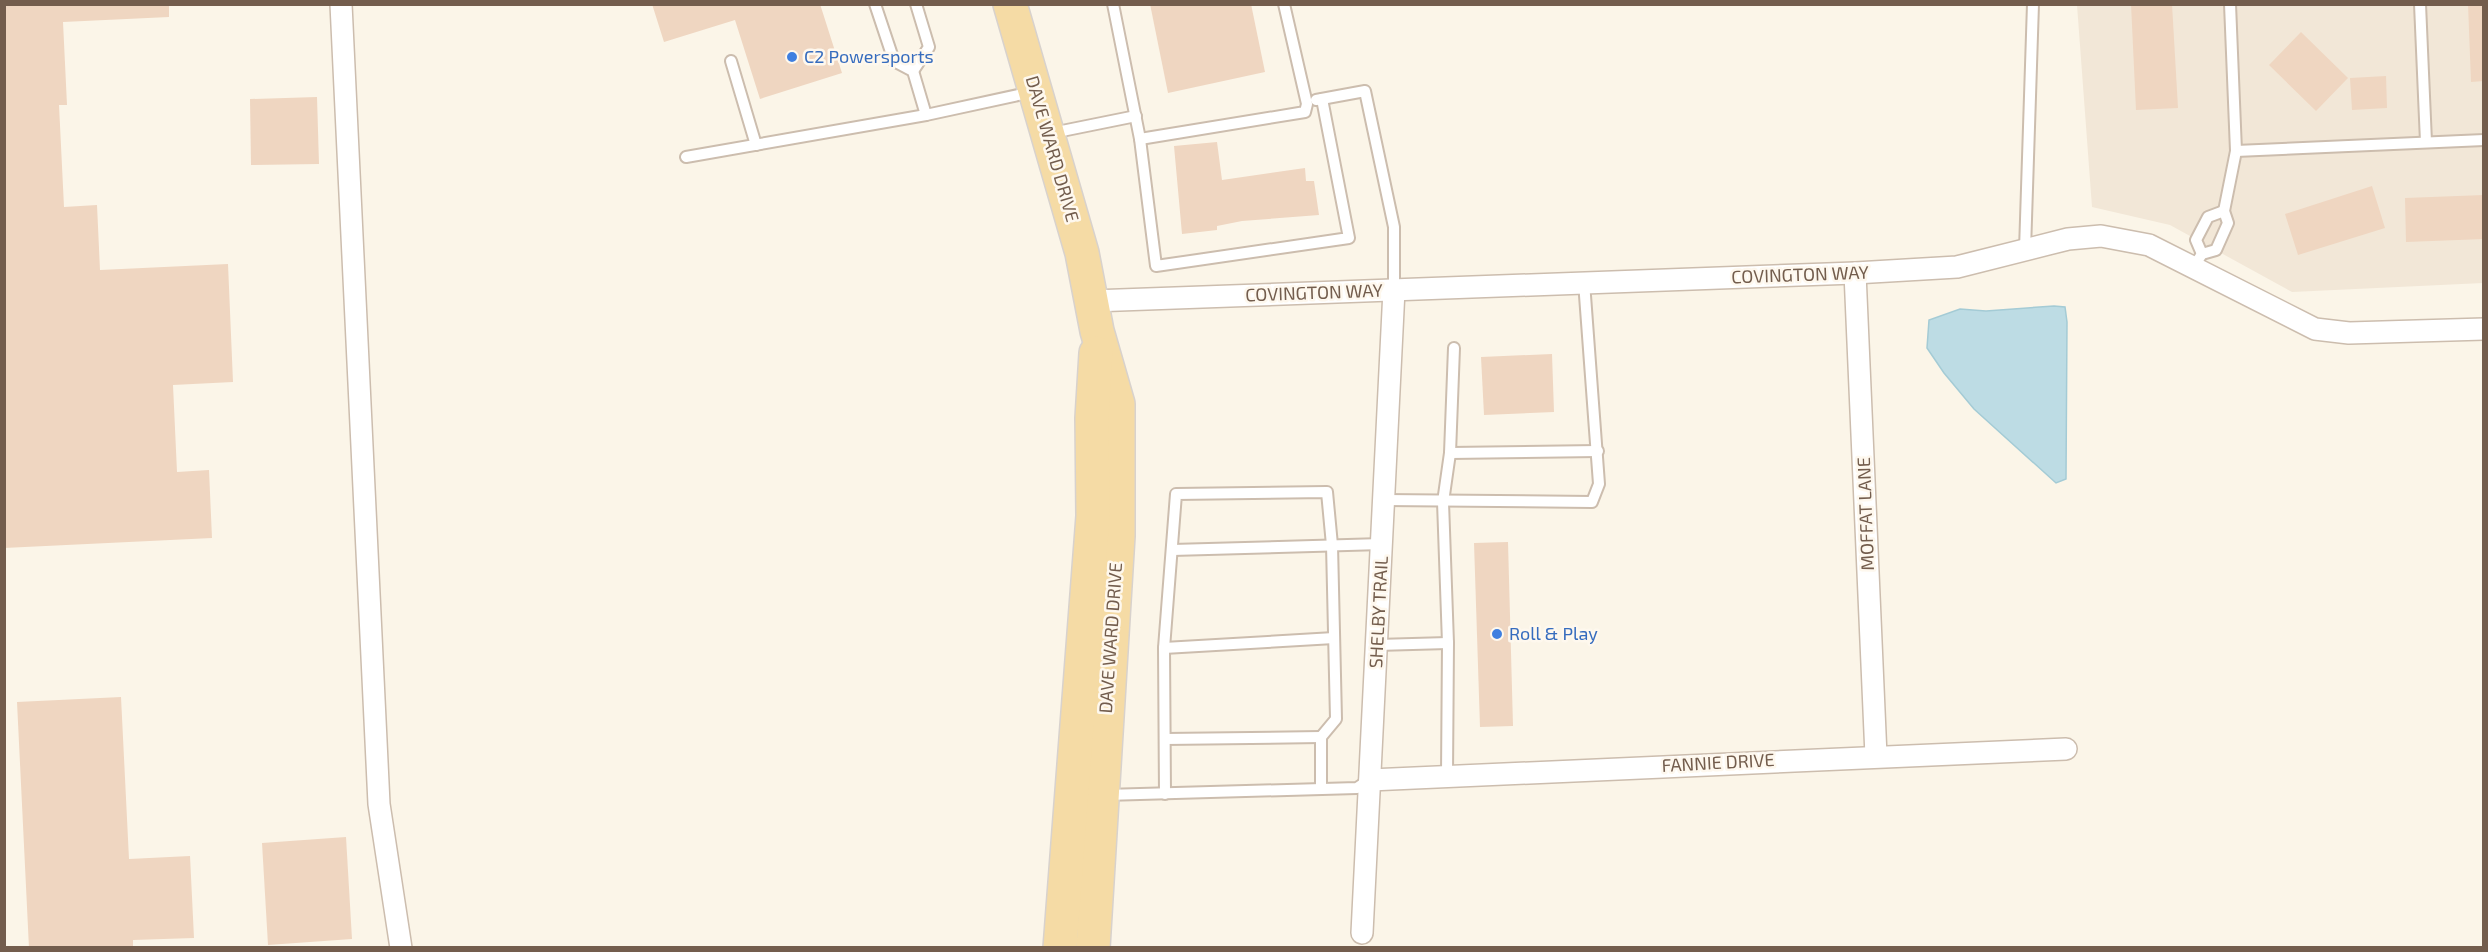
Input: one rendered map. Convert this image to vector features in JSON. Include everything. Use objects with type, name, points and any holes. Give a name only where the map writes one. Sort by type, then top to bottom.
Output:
[{"type":"main road","name":"DAVE WARD DRIVE","points":[[1010,4],[1082,253],[1095,316],[1118,404],[1118,536],[1093,948]]},
{"type":"main road","name":"DAVE WARD DRIVE","points":[[1060,948],[1093,516],[1092,418],[1095,316]]},
{"type":"street","points":[[341,4],[379,804],[401,948]]},
{"type":"street","name":"COVINGTON WAY","points":[[1095,316],[1394,290],[1855,273],[1957,267],[2068,239],[2102,236],[2149,245],[2198,260],[2315,329],[2349,333],[2484,328]]},
{"type":"street","name":"MOFFAT LANE","points":[[1855,273],[1876,756]]},
{"type":"street","name":"SHELBY TRAIL","points":[[1362,933],[1394,290]]},
{"type":"street","name":"FANNIE DRIVE","points":[[1370,780],[2066,749]]},
{"type":"lane","points":[[875,4],[894,61],[913,71],[926,115]]},
{"type":"lane","points":[[913,71],[928,47],[916,4]]},
{"type":"lane","points":[[1113,4],[1140,139],[1156,266],[1349,238],[1322,99]]},
{"type":"lane","points":[[1140,139],[1305,112],[1306,102],[1284,4]]},
{"type":"lane","points":[[2025,250],[2033,4]]},
{"type":"lane","points":[[2224,211],[2208,217],[2196,240],[2198,260],[2216,250],[2228,223],[2224,211],[2236,151],[2230,4]]},
{"type":"lane","points":[[2420,4],[2426,142]]},
{"type":"lane","points":[[731,61],[756,145]]},
{"type":"lane","points":[[686,157],[926,115],[1036,91]]},
{"type":"lane","points":[[1306,102],[1365,91],[1394,226],[1394,290]]},
{"type":"lane","points":[[1049,134],[1136,116]]},
{"type":"lane","points":[[2236,151],[2484,140]]},
{"type":"lane","points":[[1384,500],[1592,502],[1599,484],[1598,451],[1584,282]]},
{"type":"lane","points":[[1447,775],[1448,643],[1443,502],[1450,453],[1454,348]]},
{"type":"lane","points":[[1450,453],[1598,451]]},
{"type":"lane","points":[[1165,794],[1164,648],[1176,494],[1327,492],[1332,545],[1336,719],[1321,737],[1322,789]]},
{"type":"lane","points":[[1172,550],[1382,544]]},
{"type":"lane","points":[[1164,648],[1334,638]]},
{"type":"lane","points":[[1377,645],[1448,643]]},
{"type":"lane","points":[[1165,739],[1321,737]]},
{"type":"lane","points":[[1102,795],[1357,788],[1370,780]]},
{"type":"shaded area","points":[[2077,5],[2483,5],[2483,283],[2292,292],[2170,225],[2092,207]]},
{"type":"water","points":[[2065,307],[2067,322],[2066,479],[2056,483],[1974,409],[1927,348],[1929,320],[1960,309],[1986,311]]},
{"type":"building","points":[[4,4],[169,4],[169,17],[63,22],[67,105],[59,105],[64,207],[97,205],[100,270],[228,264],[233,382],[173,385],[177,472],[209,470],[212,538],[4,548]]},
{"type":"building","name":"C2 Powersports","points":[[652,4],[820,4],[842,73],[760,99],[735,20],[664,42]]},
{"type":"building","points":[[1150,4],[1251,4],[1265,72],[1168,93]]},
{"type":"building","points":[[2131,4],[2172,4],[2178,108],[2136,110]]},
{"type":"building","points":[[2468,4],[2484,4],[2484,81],[2471,82]]},
{"type":"building","points":[[2301,32],[2348,78],[2316,111],[2269,65]]},
{"type":"building","points":[[2386,76],[2387,108],[2352,110],[2350,78]]},
{"type":"building","points":[[317,97],[319,164],[251,165],[250,99]]},
{"type":"building","points":[[1217,142],[1222,180],[1305,168],[1306,181],[1314,181],[1319,215],[1242,221],[1217,226],[1217,230],[1182,234],[1174,146]]},
{"type":"building","points":[[2372,186],[2385,228],[2298,255],[2285,214]]},
{"type":"building","points":[[2484,195],[2484,239],[2406,242],[2405,198]]},
{"type":"building","points":[[1552,354],[1554,412],[1484,415],[1481,357]]},
{"type":"building","points":[[1508,542],[1513,726],[1480,727],[1474,543]]},
{"type":"building","points":[[121,697],[129,859],[190,856],[194,938],[133,940],[133,948],[29,948],[17,702]]},
{"type":"building","points":[[346,837],[352,939],[268,945],[262,843]]},
{"type":"place","name":"C2 Powersports","points":[[792,57]]},
{"type":"place","name":"Roll & Play","points":[[1497,634]]}]
